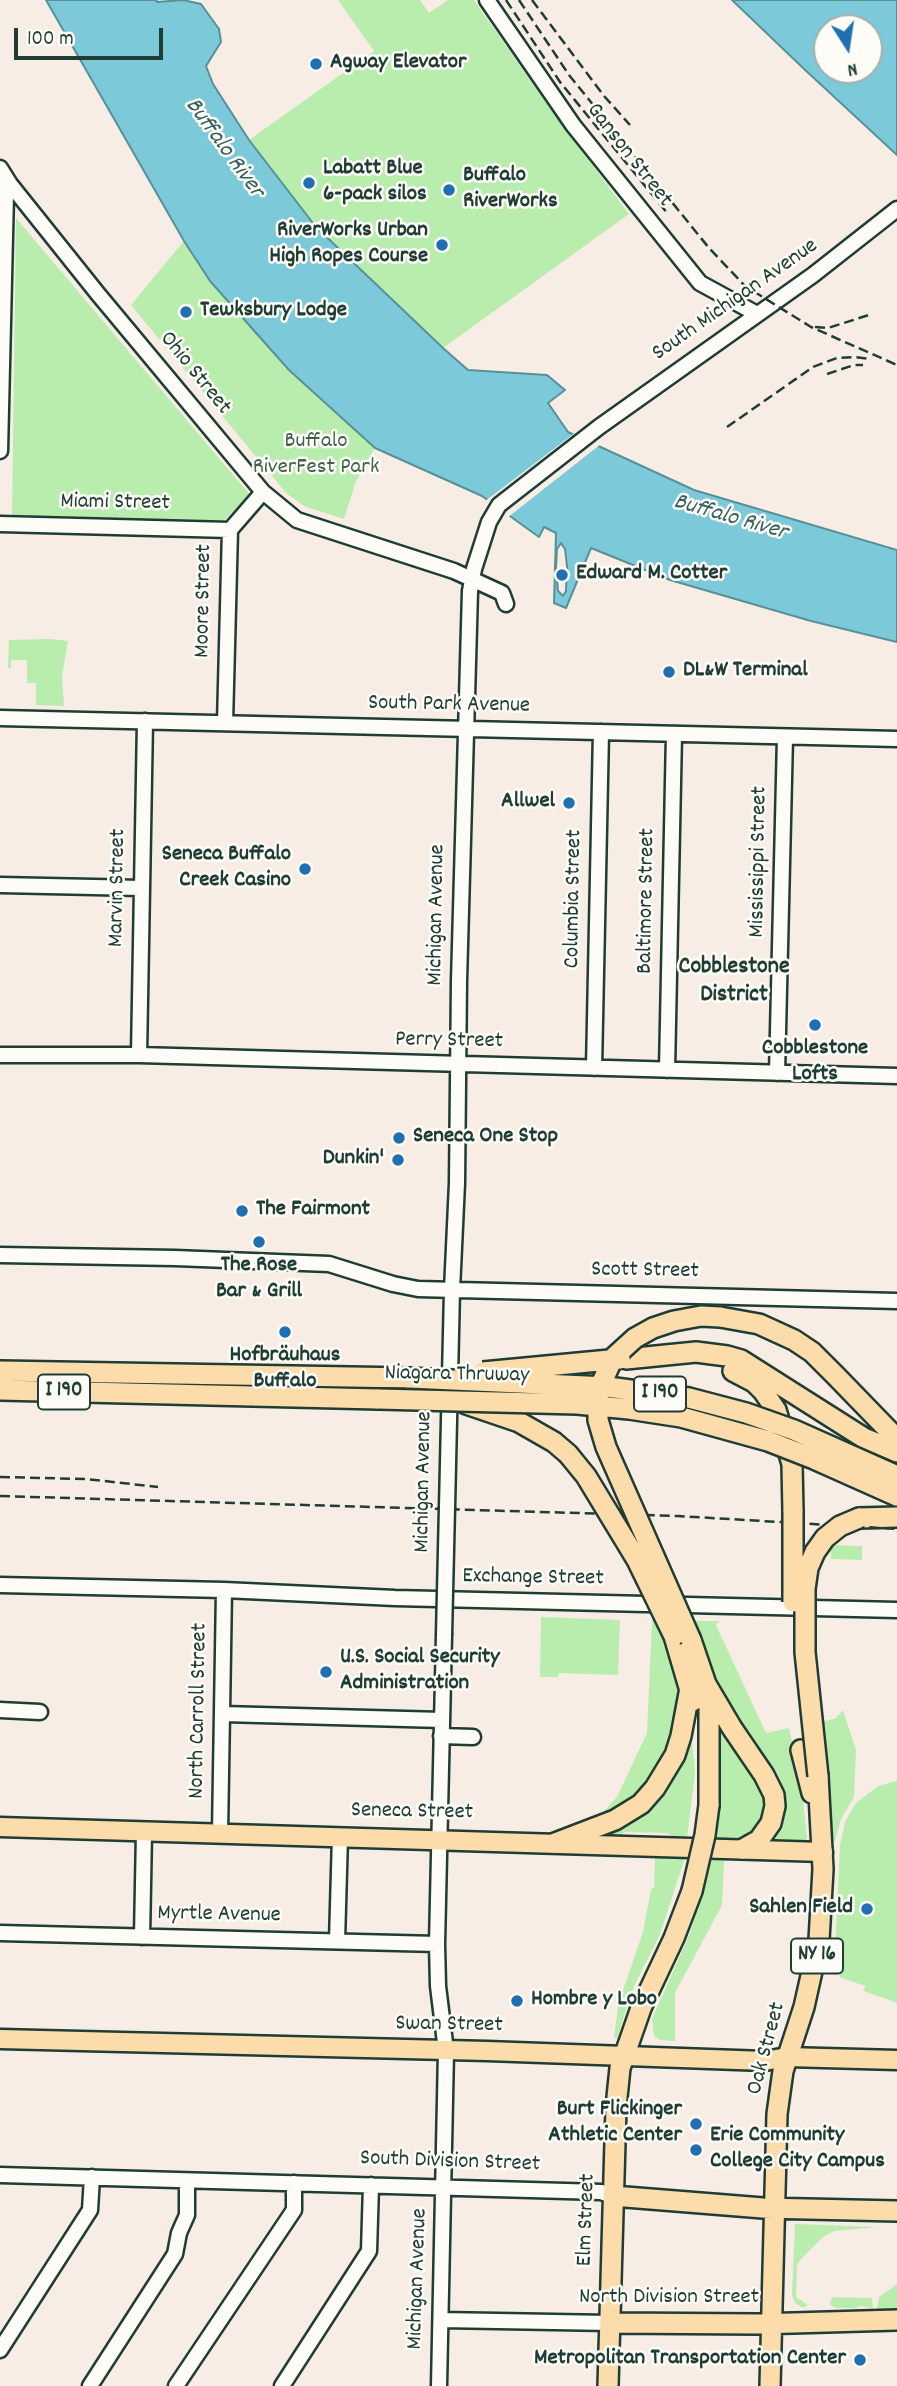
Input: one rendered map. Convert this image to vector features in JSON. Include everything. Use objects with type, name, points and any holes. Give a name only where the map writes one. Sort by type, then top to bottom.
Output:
[{"type":"highway","points":[[743,1849],[760,1840],[771,1823],[774,1795],[764,1775],[732,1728],[698,1686],[683,1638],[600,1430],[598,1397],[606,1371],[622,1348],[653,1328],[701,1316],[738,1319],[759,1324],[794,1340],[812,1352],[897,1439]]},
{"type":"highway","points":[[409,1378],[696,1352],[727,1356],[741,1360],[864,1438],[897,1452]]},
{"type":"highway","points":[[626,1359],[678,1360],[722,1367],[754,1382],[764,1391],[776,1410],[789,1448],[793,1476],[793,1644],[801,1750],[821,1828]]},
{"type":"highway","name":"Niagara Thruway","points":[[0,1371],[409,1378],[608,1387],[689,1398],[746,1413],[794,1430],[897,1476]]},
{"type":"highway","name":"Niagara Thruway","points":[[0,1390],[577,1404],[629,1409],[681,1417],[768,1441],[897,1496]]},
{"type":"highway","points":[[458,1401],[519,1422],[554,1442],[568,1454],[586,1476],[683,1638]]},
{"type":"highway","points":[[821,1828],[805,1652],[805,1589],[808,1568],[825,1538],[840,1526],[859,1518],[897,1517]]},
{"type":"highway","points":[[555,1843],[615,1820],[640,1804],[655,1788],[676,1755],[698,1686]]},
{"type":"highway","name":"Elm Street","points":[[608,2386],[616,2108],[620,2068],[641,2008],[674,1938],[692,1891],[705,1835],[709,1805],[710,1716],[698,1686]]},
{"type":"highway","name":"Oak Street","points":[[770,2386],[776,2115],[787,2057],[804,2007],[817,1951],[823,1904],[821,1828]]},
{"type":"highway","name":"South Division Street","points":[[613,2196],[774,2208],[897,2211]]},
{"type":"highway","name":"North Division Street","points":[[610,2323],[897,2320]]},
{"type":"main road","name":"Seneca Street","points":[[0,1827],[439,1838],[823,1852]]},
{"type":"main road","name":"Swan Street","points":[[0,2039],[765,2061],[787,2057],[897,2060]]},
{"type":"street","name":"Ganson Street","points":[[487,0],[573,125],[700,283],[757,314]]},
{"type":"street","points":[[0,451],[6,193],[1,171]]},
{"type":"street","name":"Ohio Street","points":[[1,171],[98,294],[263,492],[298,520],[454,571],[502,593],[506,604]]},
{"type":"street","name":"South Michigan Avenue","points":[[472,579],[489,522],[499,505],[599,427],[813,275],[897,209]]},
{"type":"street","name":"Moore Street","points":[[225,723],[230,530],[263,492]]},
{"type":"street","name":"Miami Street","points":[[0,524],[230,530]]},
{"type":"street","name":"Michigan Avenue","points":[[439,2386],[446,2051],[438,1986],[437,1944],[472,579]]},
{"type":"street","name":"South Park Avenue","points":[[0,718],[897,739]]},
{"type":"street","name":"Marvin Street","points":[[139,1055],[145,721]]},
{"type":"street","name":"Columbia Street","points":[[594,1068],[601,732]]},
{"type":"street","name":"Baltimore Street","points":[[667,1070],[674,734]]},
{"type":"street","name":"Mississippi Street","points":[[778,1073],[785,737]]},
{"type":"street","points":[[0,885],[141,888]]},
{"type":"street","name":"Perry Street","points":[[0,1055],[139,1055],[897,1076]]},
{"type":"street","name":"Scott Street","points":[[0,1255],[329,1264],[418,1289],[897,1301]]},
{"type":"street","name":"Exchange Street","points":[[0,1585],[897,1610]]},
{"type":"street","name":"North Carroll Street","points":[[220,1833],[224,1590]]},
{"type":"street","points":[[0,1710],[40,1712]]},
{"type":"street","points":[[223,1714],[442,1720]]},
{"type":"street","points":[[441,1736],[473,1737]]},
{"type":"street","points":[[142,1937],[144,1832]]},
{"type":"street","points":[[337,1941],[340,1836]]},
{"type":"street","name":"Myrtle Avenue","points":[[0,1933],[437,1944]]},
{"type":"street","name":"South Division Street","points":[[0,2175],[601,2192],[613,2196]]},
{"type":"street","points":[[0,2350],[90,2210],[92,2177]]},
{"type":"street","points":[[90,2386],[175,2254],[179,2233],[187,2215],[187,2181]]},
{"type":"street","points":[[176,2386],[294,2210],[294,2183]]},
{"type":"street","points":[[282,2386],[369,2251],[371,2185]]},
{"type":"street","name":"North Division Street","points":[[441,2320],[610,2323]]},
{"type":"green space","name":"Buffalo RiverWorks","points":[[338,0],[420,0],[429,13],[448,0],[474,0],[629,214],[443,348],[316,227],[249,140],[374,51]]},
{"type":"green space","points":[[16,218],[250,495],[223,521],[12,516]]},
{"type":"green space","name":"Buffalo RiverFest Park","points":[[184,241],[210,281],[289,370],[375,448],[356,481],[344,519],[304,506],[286,493],[131,305]]},
{"type":"green space","points":[[9,640],[68,641],[62,677],[64,706],[36,705],[36,683],[27,683],[27,660],[11,660],[11,668],[8,668]]},
{"type":"green space","points":[[831,1545],[862,1546],[862,1560],[831,1559]]},
{"type":"green space","points":[[541,1617],[620,1620],[618,1675],[559,1673],[558,1677],[540,1677]]},
{"type":"green space","points":[[652,1620],[657,1620],[672,1657],[679,1698],[678,1719],[659,1774],[625,1809],[573,1827],[603,1812],[617,1797],[647,1733]]},
{"type":"green space","points":[[691,1621],[720,1621],[716,1625],[766,1733],[789,1728],[801,1782],[806,1842],[773,1842],[772,1838],[781,1826],[784,1813],[783,1798],[713,1686]]},
{"type":"green space","points":[[843,1710],[856,1750],[854,1797],[841,1819],[833,1841],[818,1722],[835,1719]]},
{"type":"green space","points":[[723,1730],[762,1784],[769,1809],[759,1829],[744,1840],[714,1840],[719,1807],[717,1731]]},
{"type":"green space","points":[[687,1739],[692,1740],[695,1774],[687,1838],[674,1839],[668,1833],[625,1832],[618,1837],[605,1836],[604,1832]]},
{"type":"green space","name":"Sahlen Field","points":[[897,1781],[897,2003],[864,1991],[865,1986],[839,1977],[845,1959],[835,1953],[840,1845],[845,1822],[856,1803],[878,1786]]},
{"type":"green space","points":[[655,1857],[685,1858],[659,1937],[634,1986],[617,2038],[614,2038],[618,2005],[643,1932],[651,1889],[654,1888]]},
{"type":"green space","points":[[712,1860],[724,1860],[722,1905],[675,1993],[675,2041],[660,2040],[654,2036],[652,2019],[690,1933]]},
{"type":"green space","points":[[795,2224],[878,2227],[834,2231],[823,2237],[802,2258],[797,2265],[796,2297],[808,2305],[803,2308],[795,2303],[792,2295]]},
{"type":"green space","points":[[897,2284],[897,2309],[877,2309],[879,2297]]},
{"type":"green space","points":[[834,2297],[872,2298],[873,2308],[836,2308],[830,2305]]},
{"type":"water","name":"Buffalo River","points":[[46,0],[183,0],[201,4],[219,29],[221,42],[206,66],[213,84],[249,140],[316,227],[443,348],[468,370],[547,375],[565,390],[548,403],[568,432],[694,490],[897,550],[897,642],[811,621],[670,580],[591,548],[566,608],[554,603],[556,533],[544,527],[539,537],[482,496],[375,448],[289,370],[210,281],[184,241]],"holes":[[[561,543],[565,549],[566,591],[563,596],[558,591],[556,567],[557,549]]]},
{"type":"water","points":[[732,0],[897,0],[897,155],[820,84],[883,84],[883,14],[813,14],[813,77]]},
{"type":"pier","points":[[576,432],[601,444],[507,518],[484,502]]},
{"type":"railway","points":[[506,0],[560,82],[668,214]]},
{"type":"railway","points":[[519,0],[569,75],[709,248],[745,286],[811,327],[897,365]]},
{"type":"railway","points":[[532,0],[604,96],[630,125]]},
{"type":"railway","points":[[815,327],[828,328],[872,314]]},
{"type":"railway","points":[[727,427],[813,367],[837,358],[870,359]]},
{"type":"railway","points":[[827,374],[854,365],[863,365]]},
{"type":"railway","points":[[0,1477],[86,1479],[158,1487]]},
{"type":"railway","points":[[0,1496],[678,1516],[897,1529]]},
{"type":"place","name":"Agway Elevator","points":[[316,64]]},
{"type":"place","name":"Labatt Blue 6-pack silos","points":[[309,183]]},
{"type":"place","name":"Buffalo RiverWorks","points":[[449,190]]},
{"type":"place","name":"RiverWorks Urban High Ropes Course","points":[[442,245]]},
{"type":"place","name":"Tewksbury Lodge","points":[[186,312]]},
{"type":"place","name":"Edward M. Cotter","points":[[562,575]]},
{"type":"place","name":"DL&W Terminal","points":[[669,672]]},
{"type":"place","name":"Allwel","points":[[569,803]]},
{"type":"place","name":"Seneca Buffalo Creek Casino","points":[[305,869]]},
{"type":"place","name":"Cobblestone Lofts","points":[[815,1025]]},
{"type":"place","name":"Seneca One Stop","points":[[399,1138]]},
{"type":"place","name":"Dunkin'","points":[[398,1160]]},
{"type":"place","name":"The Fairmont","points":[[242,1211]]},
{"type":"place","name":"The Rose Bar & Grill","points":[[259,1242]]},
{"type":"place","name":"Hofbräuhaus Buffalo","points":[[285,1332]]},
{"type":"place","name":"U.S. Social Security Administration","points":[[326,1672]]},
{"type":"place","name":"Sahlen Field","points":[[867,1909]]},
{"type":"place","name":"Hombre y Lobo","points":[[517,2001]]},
{"type":"place","name":"Burt Flickinger Athletic Center","points":[[696,2124]]},
{"type":"place","name":"Erie Community College City Campus","points":[[696,2150]]},
{"type":"place","name":"Metropolitan Transportation Center","points":[[860,2360]]},
{"type":"district","name":"Cobblestone District","points":[[734,983]]}]
